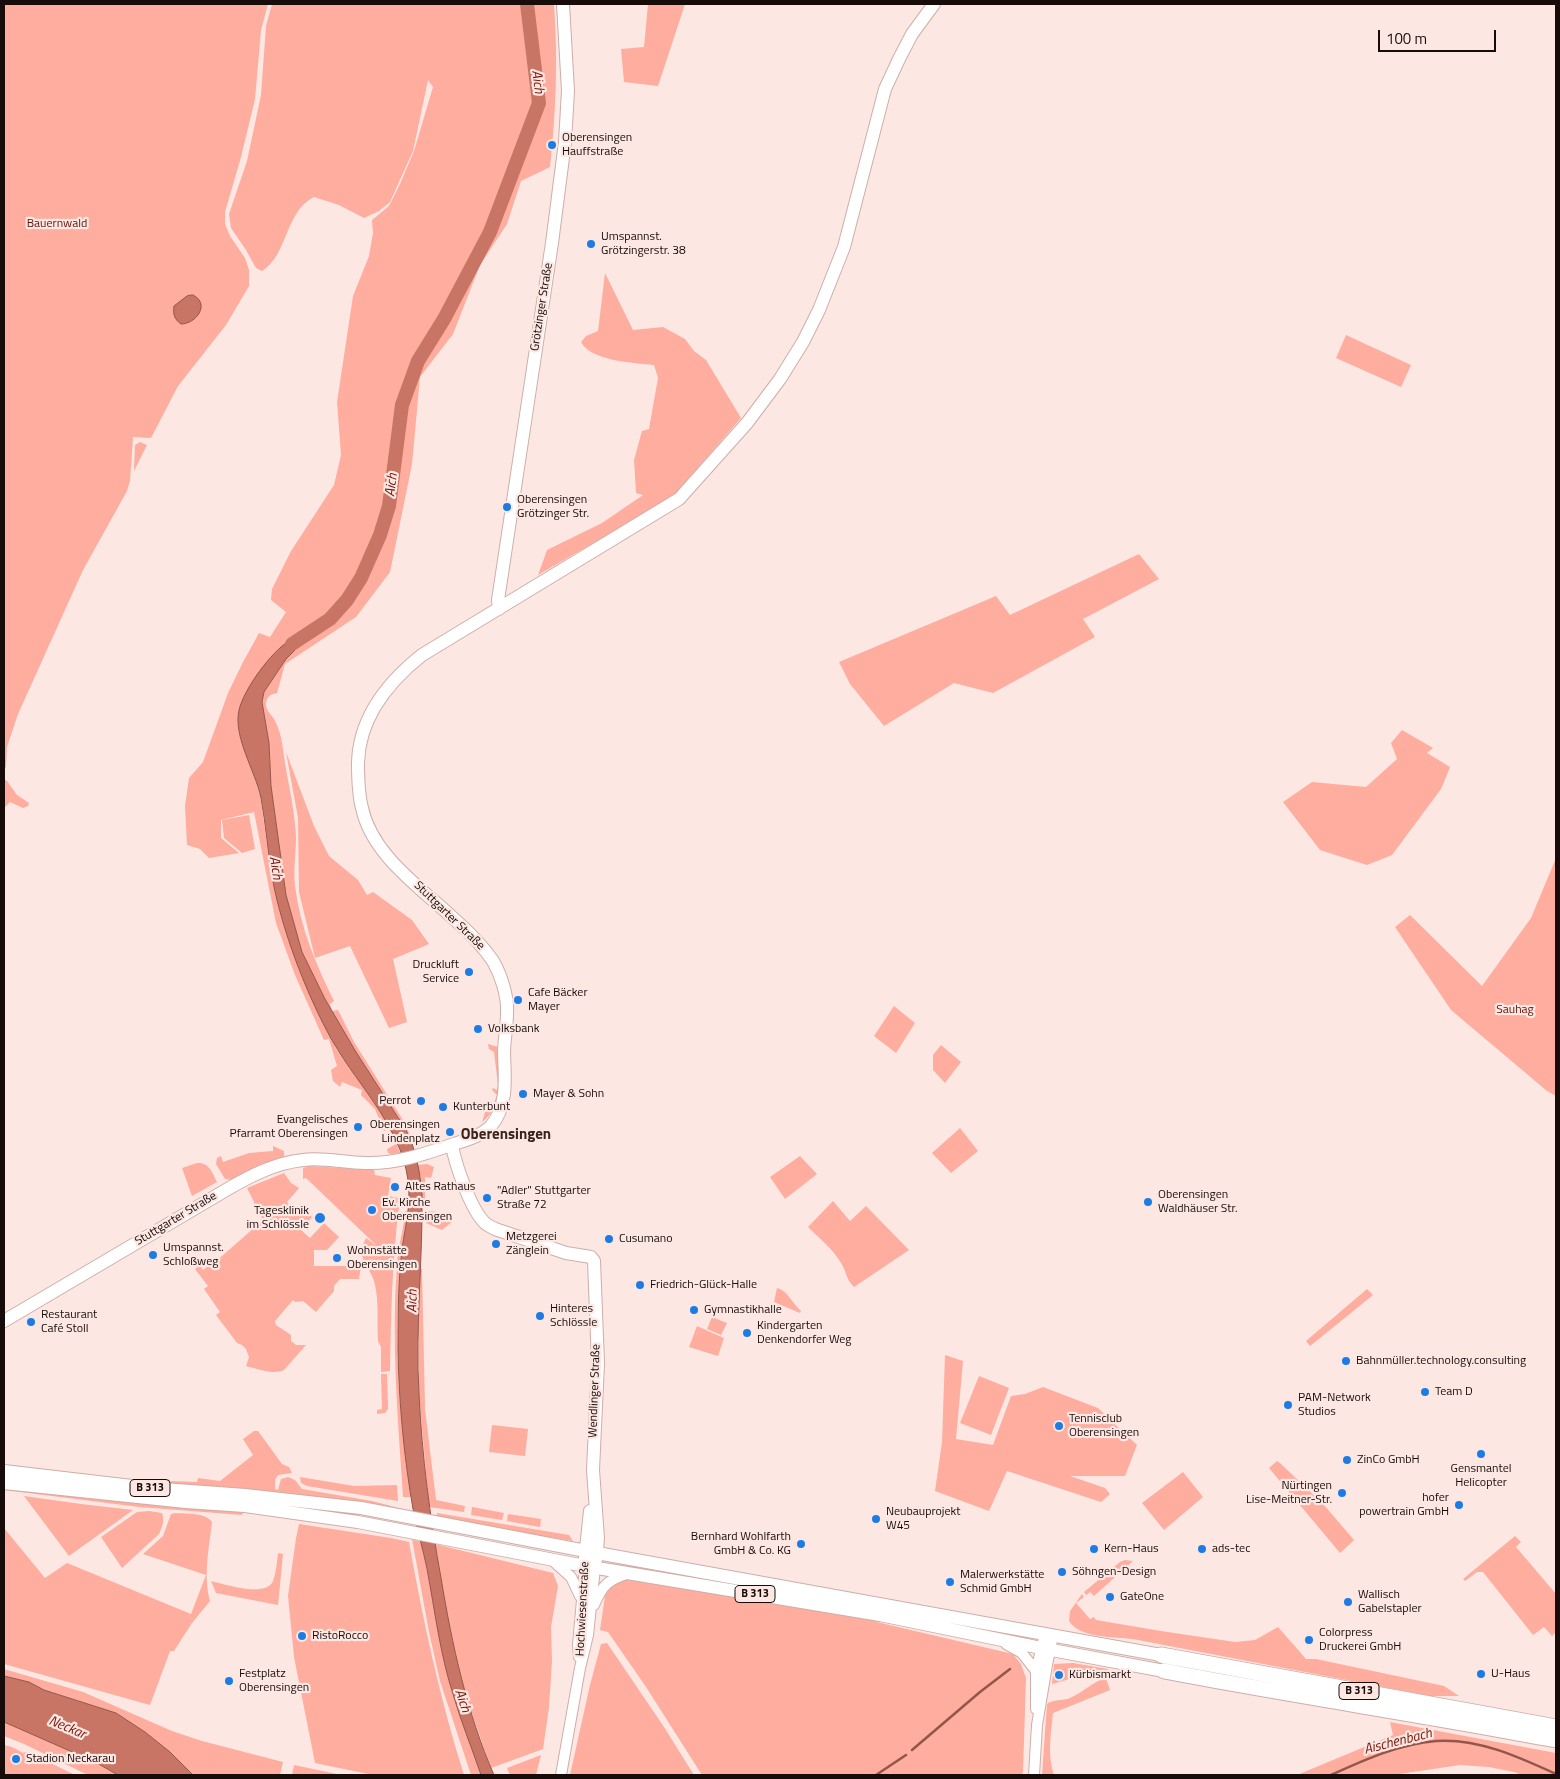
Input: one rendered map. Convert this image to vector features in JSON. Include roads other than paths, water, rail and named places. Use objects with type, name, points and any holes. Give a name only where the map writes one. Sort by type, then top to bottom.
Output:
[{"type":"highway","name":"B 313","points":[[1161,1655],[1556,1726]]},
{"type":"highway","name":"B 313","points":[[1164,1671],[1556,1740]]},
{"type":"main road","name":"Grötzinger Straße","points":[[499,609],[499,590],[552,243],[565,142],[568,91],[563,4]]},
{"type":"main road","name":"Stuttgarter Straße","points":[[4,1321],[226,1190],[261,1172],[295,1161],[314,1159],[363,1163],[398,1161],[471,1138],[490,1126],[498,1115],[505,1086],[504,1044],[507,1011],[504,991],[493,962],[482,946],[398,867],[381,848],[370,830],[362,810],[358,785],[358,757],[368,719],[376,704],[406,667],[439,644],[679,499],[747,423],[780,379],[803,342],[832,281],[854,212],[874,126],[890,78],[912,34],[934,4]]},
{"type":"main road","name":"Wendlinger Straße","points":[[452,1145],[464,1186],[477,1212],[486,1224],[551,1248],[593,1259],[595,1266],[598,1363],[593,1470],[592,1552]]},
{"type":"main road","name":"B 313","points":[[4,1471],[149,1488],[289,1499],[361,1508],[592,1552],[1161,1655]]},
{"type":"main road","name":"B 313","points":[[4,1483],[245,1506],[389,1528],[590,1567],[872,1613],[999,1640],[1164,1671]]},
{"type":"main road","name":"Hochwiesenstraße","points":[[590,1567],[592,1552]]},
{"type":"street","points":[[550,1559],[571,1577],[581,1598]]},
{"type":"street","name":"Hochwiesenstraße","points":[[580,1668],[578,1645],[581,1598],[590,1567]]},
{"type":"street","name":"Hochwiesenstraße","points":[[561,1775],[590,1621],[590,1567]]},
{"type":"street","points":[[590,1621],[595,1604],[604,1586],[613,1579],[630,1573]]},
{"type":"street","points":[[1034,1775],[1037,1725],[1049,1634]]},
{"type":"street","points":[[999,1640],[1022,1653],[1036,1671]]},
{"type":"street","points":[[1037,1725],[1036,1671],[1046,1649]]},
{"type":"water","points":[[193,295],[201,303],[199,313],[192,321],[181,324],[174,316],[174,306],[187,296]]},
{"type":"water","points":[[306,634],[308,637],[286,659],[264,692],[262,702],[269,743],[271,786],[286,895],[302,952],[325,999],[356,1052],[406,1130],[417,1161],[422,1194],[418,1369],[420,1417],[427,1487],[445,1603],[455,1653],[468,1703],[494,1775],[481,1775],[448,1679],[407,1470],[399,1391],[398,1351],[400,1271],[409,1200],[408,1180],[403,1159],[396,1139],[386,1121],[327,1031],[295,959],[277,901],[261,798],[239,731],[239,710],[252,682],[274,653],[291,640]]},
{"type":"water","name":"Neckar","points":[[4,1676],[29,1682],[44,1690],[116,1713],[145,1732],[170,1752],[193,1775],[118,1775],[95,1762],[4,1722]]},
{"type":"waterway","name":"Aich","points":[[292,644],[330,619],[347,600],[361,578],[380,535],[389,506],[402,405],[418,361],[444,319],[490,232],[539,103],[527,4]]},
{"type":"waterway","points":[[912,1750],[1010,1669]]},
{"type":"waterway","name":"Aischenbach","points":[[1331,1775],[1395,1749],[1436,1741],[1467,1742],[1498,1750],[1556,1774]]},
{"type":"waterway","points":[[876,1775],[906,1755]]},
{"type":"place","name":"Oberensingen Hauffstraße","points":[[552,145]]},
{"type":"place","name":"Umspannst. Grötzingerstr. 38","points":[[591,244]]},
{"type":"place","name":"Oberensingen Grötzinger Str.","points":[[507,507]]},
{"type":"place","name":"Druckluft Service","points":[[469,972]]},
{"type":"place","name":"Cafe Bäcker Mayer","points":[[518,1000]]},
{"type":"place","name":"Volksbank","points":[[478,1029]]},
{"type":"place","name":"Mayer & Sohn","points":[[523,1094]]},
{"type":"place","name":"Perrot","points":[[421,1101]]},
{"type":"place","name":"Kunterbunt","points":[[443,1107]]},
{"type":"place","name":"Evangelisches Pfarramt Oberensingen","points":[[358,1127]]},
{"type":"place","name":"Oberensingen Lindenplatz","points":[[450,1132]]},
{"type":"place","name":"Altes Rathaus","points":[[395,1187]]},
{"type":"place","name":"\"Adler\" Stuttgarter Straße 72","points":[[487,1198]]},
{"type":"place","name":"Oberensingen Waldhäuser Str.","points":[[1148,1202]]},
{"type":"place","name":"Ev. Kirche Oberensingen","points":[[372,1210]]},
{"type":"place","name":"Tagesklinik im Schlössle","points":[[320,1218]]},
{"type":"place","name":"Cusumano","points":[[609,1239]]},
{"type":"place","name":"Metzgerei Zänglein","points":[[496,1244]]},
{"type":"place","name":"Umspannst. Schloßweg","points":[[153,1255]]},
{"type":"place","name":"Wohnstätte Oberensingen","points":[[337,1258]]},
{"type":"place","name":"Friedrich-Glück-Halle","points":[[640,1285]]},
{"type":"place","name":"Gymnastikhalle","points":[[694,1310]]},
{"type":"place","name":"Hinteres Schlössle","points":[[540,1316]]},
{"type":"place","name":"Restaurant Café Stoll","points":[[31,1322]]},
{"type":"place","name":"Kindergarten Denkendorfer Weg","points":[[747,1333]]},
{"type":"place","name":"Bahnmüller.technology.consulting","points":[[1346,1361]]},
{"type":"place","name":"Team D","points":[[1425,1392]]},
{"type":"place","name":"PAM-Network Studios","points":[[1288,1405]]},
{"type":"place","name":"Tennisclub Oberensingen","points":[[1059,1426]]},
{"type":"place","name":"Gensmantel Helicopter","points":[[1481,1454]]},
{"type":"place","name":"ZinCo GmbH","points":[[1347,1460]]},
{"type":"place","name":"Nürtingen Lise-Meitner-Str.","points":[[1342,1493]]},
{"type":"place","name":"hofer powertrain GmbH","points":[[1459,1505]]},
{"type":"place","name":"Neubauprojekt W45","points":[[876,1519]]},
{"type":"place","name":"Bernhard Wohlfarth GmbH & Co. KG","points":[[801,1544]]},
{"type":"place","name":"Kern-Haus","points":[[1094,1549]]},
{"type":"place","name":"ads-tec","points":[[1202,1549]]},
{"type":"place","name":"Söhngen-Design","points":[[1062,1572]]},
{"type":"place","name":"Malerwerkstätte Schmid GmbH","points":[[950,1582]]},
{"type":"place","name":"GateOne","points":[[1110,1597]]},
{"type":"place","name":"Wallisch Gabelstapler","points":[[1348,1602]]},
{"type":"place","name":"RistoRocco","points":[[302,1636]]},
{"type":"place","name":"Colorpress Druckerei GmbH","points":[[1309,1640]]},
{"type":"place","name":"U-Haus","points":[[1481,1674]]},
{"type":"place","name":"Kürbismarkt","points":[[1059,1675]]},
{"type":"place","name":"Festplatz Oberensingen","points":[[229,1681]]},
{"type":"place","name":"Stadion Neckarau","points":[[16,1759]]},
{"type":"district","name":"Oberensingen","points":[[506,1135]]},
{"type":"park label","name":"Bauernwald","points":[[57,224]]},
{"type":"park label","name":"Sauhag","points":[[1515,1010]]}]
